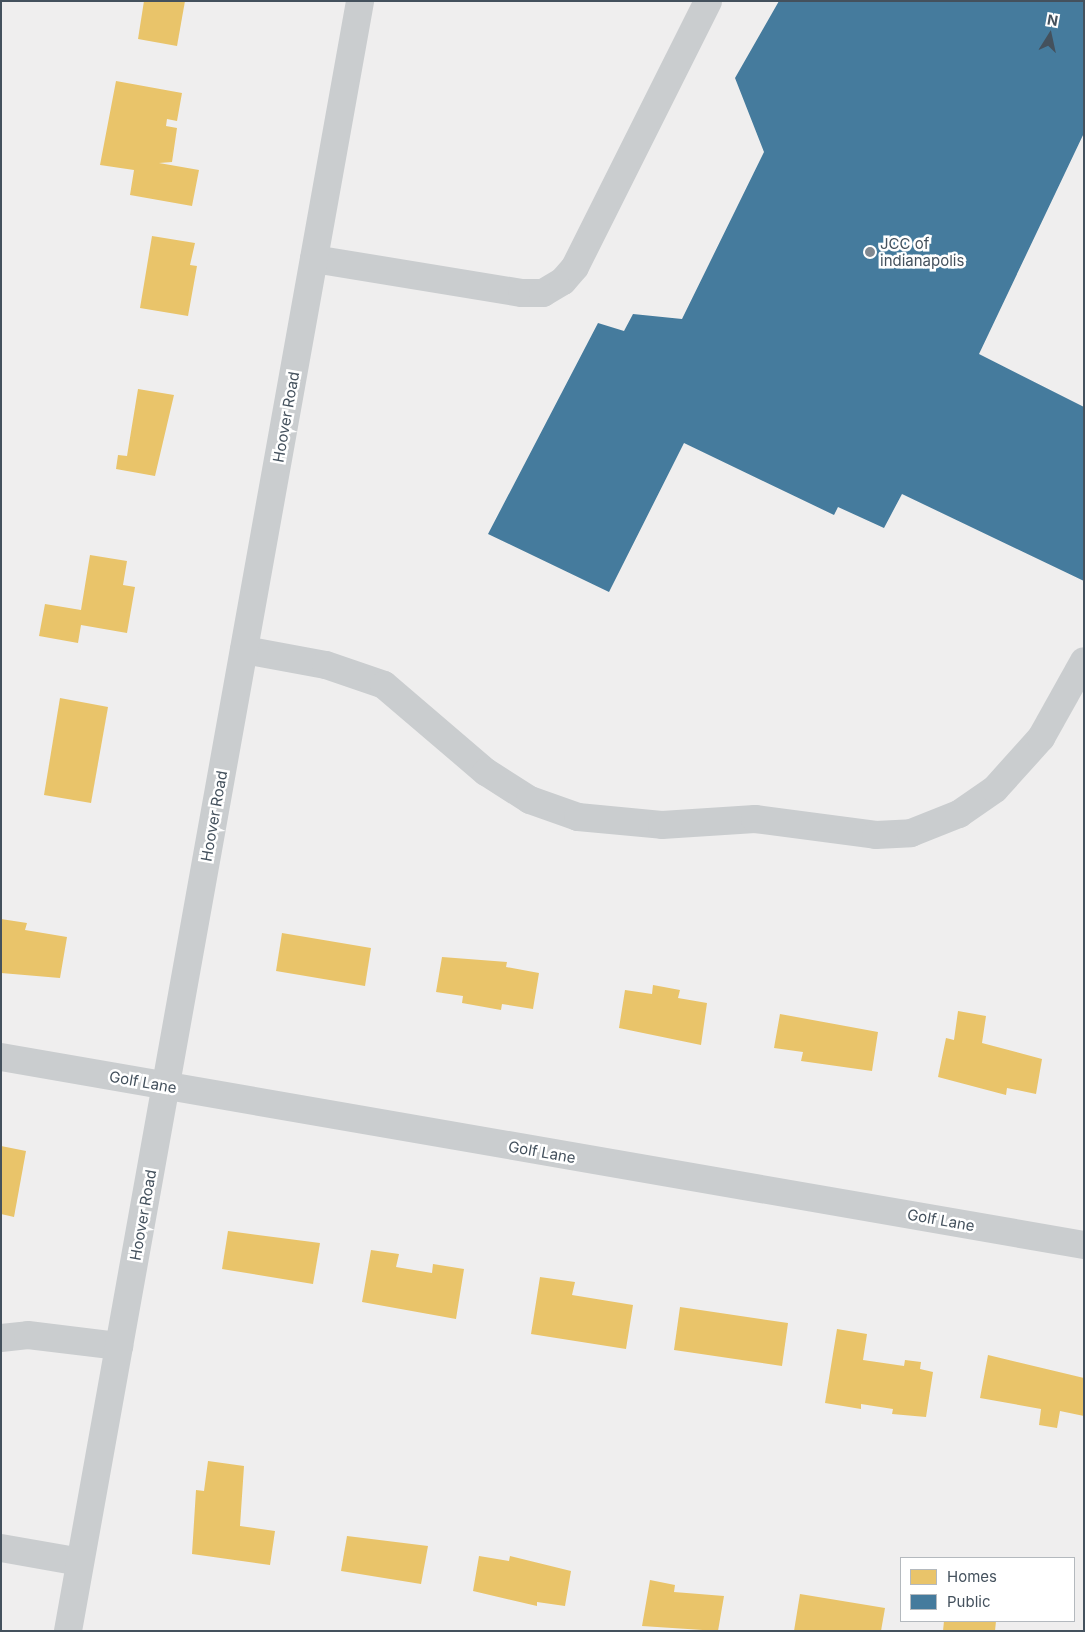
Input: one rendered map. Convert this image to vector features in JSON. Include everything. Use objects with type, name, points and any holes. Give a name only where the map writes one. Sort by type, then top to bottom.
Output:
[{"type":"street","name":"Hoover Road","points":[[68,1631],[360,1]]},
{"type":"street","points":[[314,259],[522,294],[542,293],[563,282],[575,267],[708,1]]},
{"type":"street","points":[[244,650],[326,665],[384,684],[486,772],[530,800],[578,817],[662,825],[755,819],[876,835],[911,833],[959,814],[995,789],[1041,738],[1084,661]]},
{"type":"street","name":"Golf Lane","points":[[1,1057],[1084,1245]]},
{"type":"street","points":[[1,1338],[28,1335],[119,1346]]},
{"type":"street","points":[[1,1548],[80,1562]]},
{"type":"building: Homes","points":[[144,1],[185,1],[177,46],[138,39]]},
{"type":"building: Homes","points":[[116,81],[182,93],[177,121],[167,119],[166,126],[177,128],[172,162],[159,163],[199,170],[192,206],[130,195],[134,170],[100,165]]},
{"type":"building: Homes","points":[[152,236],[195,243],[190,265],[197,266],[188,316],[140,308]]},
{"type":"building: Homes","points":[[138,389],[174,395],[155,476],[116,469],[118,455],[127,456]]},
{"type":"building: Homes","points":[[90,555],[127,561],[123,585],[135,587],[127,633],[81,625],[78,643],[39,636],[45,604],[81,610]]},
{"type":"building: Homes","points":[[60,698],[108,707],[91,803],[44,795]]},
{"type":"building: Homes","points":[[1,919],[27,923],[25,930],[67,937],[60,978],[1,973]]},
{"type":"building: Homes","points":[[282,933],[371,948],[365,986],[276,971]]},
{"type":"building: Homes","points":[[442,957],[507,962],[506,967],[539,973],[533,1009],[502,1004],[501,1010],[462,1003],[463,996],[436,992]]},
{"type":"building: Homes","points":[[653,985],[680,990],[678,998],[707,1003],[701,1045],[619,1028],[625,990],[652,994]]},
{"type":"building: Homes","points":[[958,1011],[986,1016],[982,1043],[1042,1059],[1036,1094],[1007,1088],[1006,1095],[938,1077],[946,1038],[954,1040]]},
{"type":"building: Homes","points":[[780,1014],[878,1032],[872,1071],[801,1061],[803,1052],[774,1048]]},
{"type":"building: Homes","points":[[1,1146],[26,1151],[14,1217],[1,1214]]},
{"type":"building: Homes","points":[[228,1231],[320,1243],[313,1284],[222,1269]]},
{"type":"building: Homes","points":[[371,1250],[399,1254],[396,1267],[432,1273],[433,1264],[464,1269],[456,1319],[362,1302]]},
{"type":"building: Homes","points":[[540,1277],[575,1282],[572,1295],[633,1305],[626,1349],[531,1334]]},
{"type":"building: Homes","points":[[680,1307],[788,1323],[782,1366],[674,1350]]},
{"type":"building: Homes","points":[[837,1329],[867,1334],[863,1360],[904,1366],[905,1360],[921,1362],[920,1369],[933,1372],[926,1417],[892,1414],[893,1409],[861,1404],[861,1409],[825,1403]]},
{"type":"building: Homes","points":[[988,1355],[1084,1378],[1084,1416],[1060,1411],[1057,1428],[1039,1425],[1041,1409],[980,1398]]},
{"type":"building: Homes","points":[[208,1461],[244,1466],[240,1526],[275,1531],[270,1565],[192,1554],[196,1490],[204,1491]]},
{"type":"building: Homes","points":[[347,1536],[428,1546],[421,1584],[341,1571]]},
{"type":"building: Homes","points":[[479,1556],[509,1561],[510,1556],[571,1571],[565,1606],[537,1602],[537,1606],[473,1591]]},
{"type":"building: Homes","points":[[650,1580],[675,1585],[674,1592],[724,1596],[718,1631],[642,1626]]},
{"type":"building: Homes","points":[[800,1594],[885,1608],[881,1631],[794,1631]]},
{"type":"building: Homes","points":[[944,1622],[996,1622],[995,1631],[943,1631]]},
{"type":"building: Public","name":"JCC of indianapolis","points":[[779,1],[1084,1],[1084,133],[979,354],[1084,407],[1084,581],[902,494],[884,528],[838,507],[834,515],[684,443],[609,592],[488,534],[598,323],[624,331],[633,314],[682,319],[764,152],[735,78]]},
{"type":"place","name":"JCC of indianapolis","points":[[870,252]]}]
